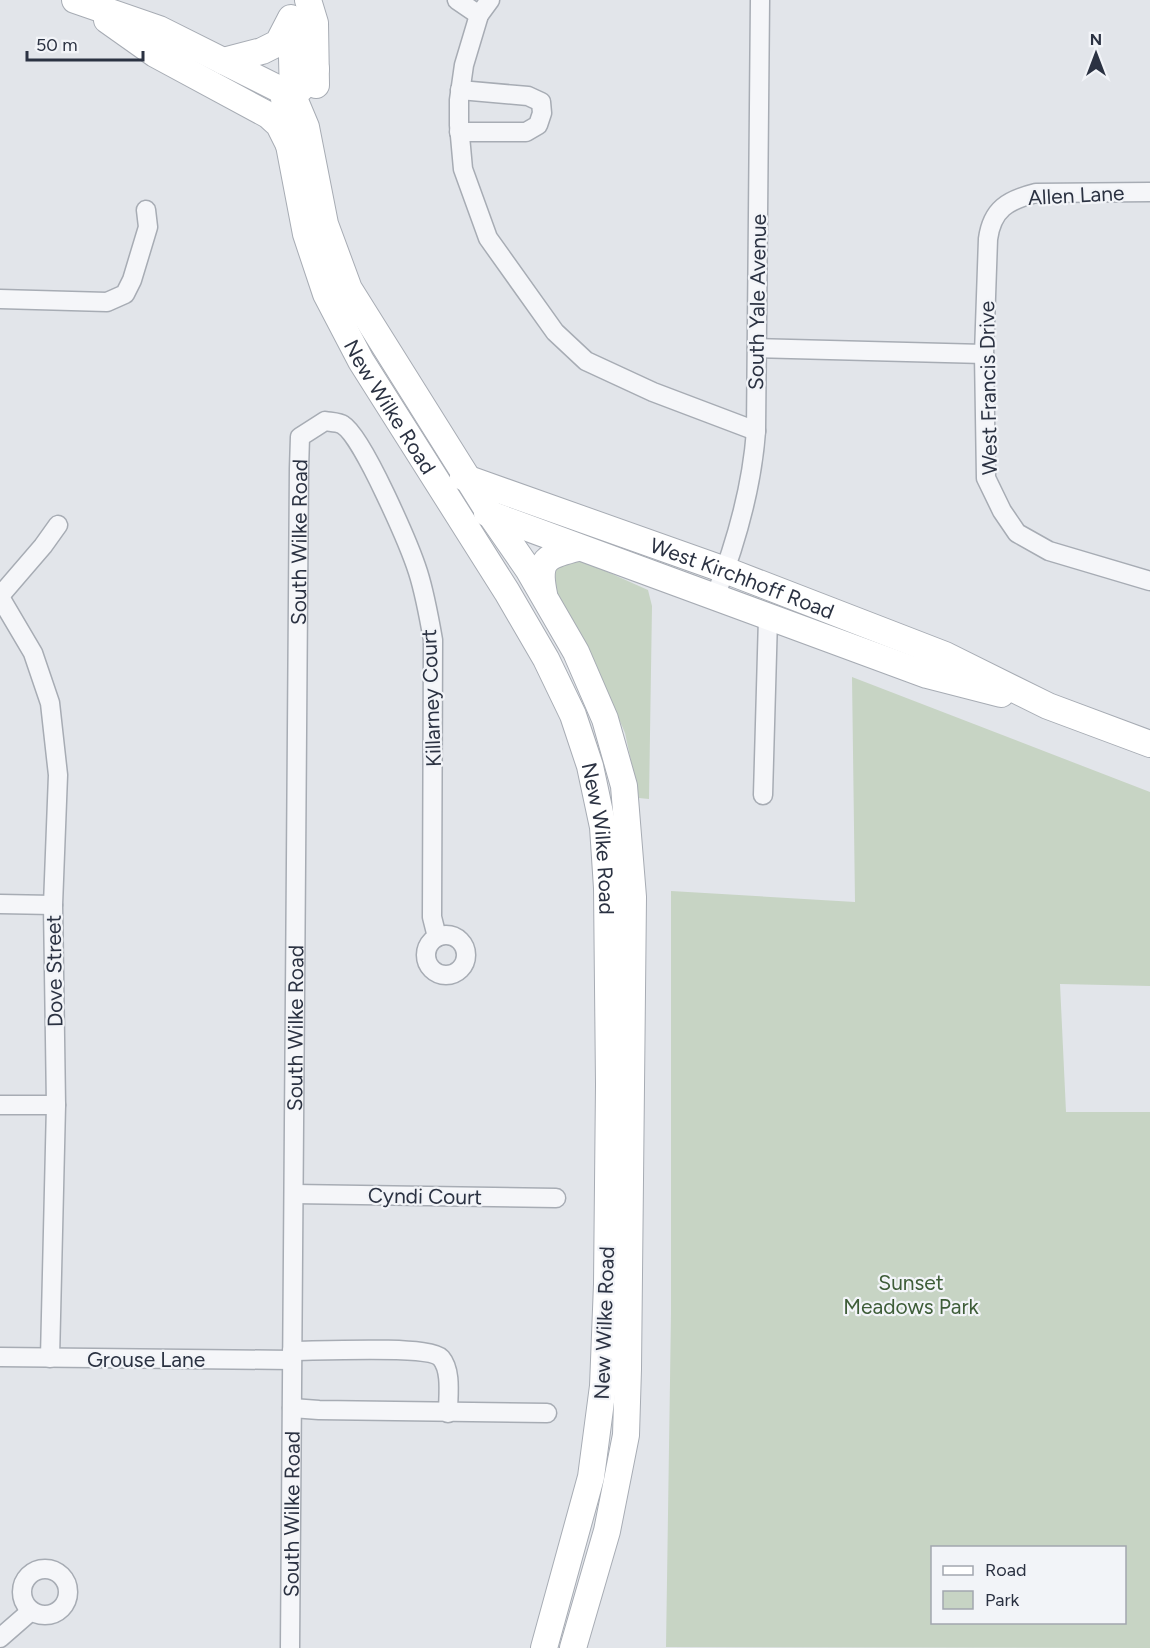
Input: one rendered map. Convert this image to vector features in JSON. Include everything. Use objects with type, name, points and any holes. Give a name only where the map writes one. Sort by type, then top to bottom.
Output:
[{"type":"main road","points":[[304,98],[308,83],[316,69],[315,23],[308,0]]},
{"type":"main road","points":[[79,2],[159,30],[304,98]]},
{"type":"main road","points":[[79,2],[155,54],[268,115],[300,148]]},
{"type":"main road","points":[[223,61],[262,51],[278,43],[296,9]]},
{"type":"main road","points":[[296,9],[306,127],[300,148]]},
{"type":"main road","points":[[140,43],[165,47],[267,96],[282,99],[304,98]]},
{"type":"main road","name":"New Wilke Road","points":[[300,148],[306,234],[326,294],[361,361],[507,592],[546,659],[573,715],[590,766],[603,827],[607,888],[609,1084],[607,1284],[603,1386],[591,1476],[544,1648]]},
{"type":"main road","name":"New Wilke Road","points":[[300,148],[349,289],[490,514],[528,569],[576,652],[605,719],[624,786],[633,897],[626,1435],[607,1531],[573,1648]]},
{"type":"main road","name":"West Kirchhoff Road","points":[[429,469],[469,479],[725,570],[945,655],[1048,706],[1150,744]]},
{"type":"main road","name":"West Kirchhoff Road","points":[[447,499],[927,675],[1048,706]]},
{"type":"main road","points":[[544,597],[541,580],[542,566],[546,558],[578,548]]},
{"type":"street","points":[[457,0],[485,8],[464,65],[460,90],[459,132],[463,169],[488,238],[555,332],[586,361],[653,392],[756,431]]},
{"type":"street","name":"South Yale Avenue","points":[[714,597],[725,570],[753,464],[756,431],[760,0]]},
{"type":"street","points":[[459,132],[526,132],[538,125],[542,112],[541,102],[528,96],[460,90]]},
{"type":"street","name":"Allen Lane","points":[[1003,206],[1018,198],[1036,193],[1150,192]]},
{"type":"street","name":"West Francis Drive","points":[[1003,206],[990,222],[988,239],[984,354],[986,478],[1002,511],[1017,532],[1049,551],[1150,582]]},
{"type":"street","points":[[0,299],[107,302],[125,294],[132,280],[148,227],[146,210]]},
{"type":"street","points":[[757,348],[984,354]]},
{"type":"street","name":"Killarney Court","points":[[325,421],[343,425],[359,445],[388,498],[417,571],[434,640],[432,917],[437,937]]},
{"type":"street","name":"South Wilke Road","points":[[290,1648],[300,437],[325,421]]},
{"type":"street","points":[[0,596],[58,525]]},
{"type":"street","name":"Dove Street","points":[[0,596],[33,653],[50,703],[58,775],[53,905],[56,1105],[50,1358]]},
{"type":"street","points":[[763,795],[768,618]]},
{"type":"street","points":[[0,904],[53,905]]},
{"type":"street","points":[[0,1105],[56,1105]]},
{"type":"street","name":"Cyndi Court","points":[[294,1194],[556,1198]]},
{"type":"street","name":"Grouse Lane","points":[[0,1358],[292,1355],[400,1350],[432,1353],[439,1356],[448,1373],[448,1413]]},
{"type":"street","points":[[292,1408],[448,1413],[547,1413]]},
{"type":"street","points":[[0,1638],[31,1611]]},
{"type":"green space","points":[[574,557],[648,590],[652,606],[649,799],[639,798],[625,733],[595,662],[557,597],[552,575],[556,564]]},
{"type":"green space","name":"Sunset Meadows Park","points":[[852,677],[1150,792],[1150,986],[1060,984],[1066,1112],[1150,1112],[1150,1648],[666,1647],[671,1314],[671,891],[855,902]]}]
